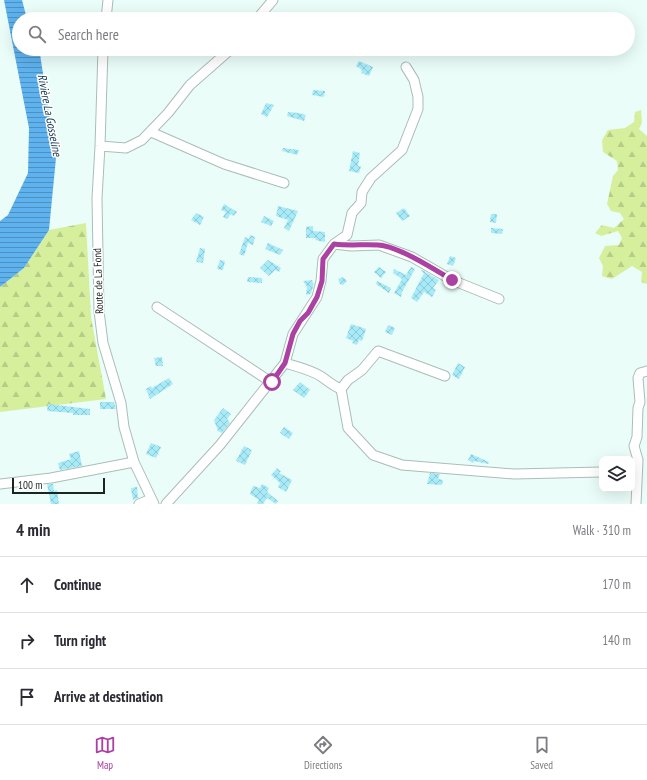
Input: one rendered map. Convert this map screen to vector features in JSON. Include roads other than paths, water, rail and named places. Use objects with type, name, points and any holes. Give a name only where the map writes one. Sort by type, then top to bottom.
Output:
[{"type":"street","points":[[107,12],[108,0]]},
{"type":"street","points":[[263,12],[273,0]]},
{"type":"street","name":"Route de La Fond","points":[[103,56],[100,146],[96,198],[98,311],[103,343],[121,402],[124,427],[134,462],[152,502]]},
{"type":"street","points":[[100,146],[126,148],[135,145],[151,132],[190,85],[223,56]]},
{"type":"street","points":[[166,504],[220,445],[272,382],[285,363],[293,334],[317,297],[322,281],[323,259],[334,244],[347,235],[352,213],[361,203],[362,192],[371,178],[402,150],[418,109],[418,97],[414,80],[406,67]]},
{"type":"street","points":[[151,132],[224,164],[284,183]]},
{"type":"street","points":[[334,244],[351,246],[379,245],[412,257],[452,280],[500,299]]},
{"type":"street","points":[[157,307],[272,382]]},
{"type":"street","points":[[445,376],[378,351],[362,370],[348,380],[341,389],[348,428],[373,455],[402,465],[514,474],[599,472]]},
{"type":"street","points":[[285,363],[322,376],[333,386],[341,389]]},
{"type":"street","points":[[635,468],[638,456],[634,446],[637,437],[638,408],[640,402],[638,378],[640,373],[647,371]]},
{"type":"street","points":[[0,484],[51,478],[134,462]]},
{"type":"street","points":[[635,488],[636,504]]},
{"type":"street","points":[[139,504],[152,502]]},
{"type":"water","points":[[4,0],[22,0],[25,12],[12,12],[12,41]]},
{"type":"water","points":[[15,56],[40,56],[56,158],[49,230],[24,268],[0,287],[0,221],[8,215],[28,173],[29,128]]},
{"type":"water label","name":"Rivière La Gosseline","points":[[50,115]]}]
